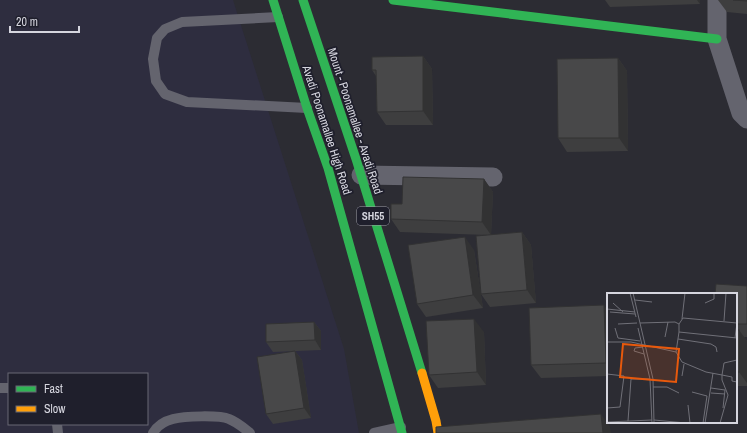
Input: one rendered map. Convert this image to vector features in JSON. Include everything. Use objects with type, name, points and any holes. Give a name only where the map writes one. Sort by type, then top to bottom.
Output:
[{"type":"main road","name":"Avadi Poonamallee High Road","points":[[273,0],[307,108],[328,168],[401,430]]},
{"type":"main road","name":"Mount - Poonamallee - Avadi Road","points":[[303,0],[423,375],[438,433]]},
{"type":"main road","points":[[393,0],[717,39]]},
{"type":"street","points":[[717,0],[717,39],[741,113],[747,119]]},
{"type":"street","points":[[360,175],[493,177]]},
{"type":"lane","points":[[278,17],[182,22],[165,28],[157,38],[153,59],[156,81],[165,94],[187,102],[307,108]]},
{"type":"lane","points":[[153,433],[164,422],[173,418],[215,416],[229,418],[241,425],[250,433]]},
{"type":"lane","points":[[374,433],[401,430]]},
{"type":"shaded area","points":[[0,0],[233,0],[344,349],[359,433],[0,433]]},
{"type":"building","points":[[423,56],[423,111],[377,112],[376,70],[372,70],[372,57]]},
{"type":"building","points":[[618,58],[619,138],[558,138],[557,59]]},
{"type":"building","points":[[403,177],[484,179],[482,222],[391,219],[391,204],[402,204]]},
{"type":"building","points":[[522,232],[527,290],[481,294],[476,236]]},
{"type":"building","points":[[465,237],[473,295],[417,304],[408,245]]},
{"type":"building","points":[[716,284],[747,286],[747,324],[737,324],[737,293],[715,293]]},
{"type":"building","points":[[604,305],[606,363],[531,365],[529,308]]},
{"type":"building","points":[[474,319],[477,372],[429,375],[426,321]]},
{"type":"building","points":[[314,322],[315,340],[266,342],[266,324]]},
{"type":"building","points":[[737,330],[739,330],[739,372],[737,372]]},
{"type":"building","points":[[295,351],[304,408],[266,414],[257,357]]},
{"type":"building","points":[[601,414],[603,433],[436,433],[436,427]]},
{"type":"traffic: fast","points":[[273,0],[307,108],[328,168],[402,433]]},
{"type":"traffic: fast","points":[[303,0],[356,159],[422,373]]},
{"type":"traffic: fast","points":[[393,0],[717,39]]},
{"type":"traffic: slow","points":[[422,373],[438,433]]}]
